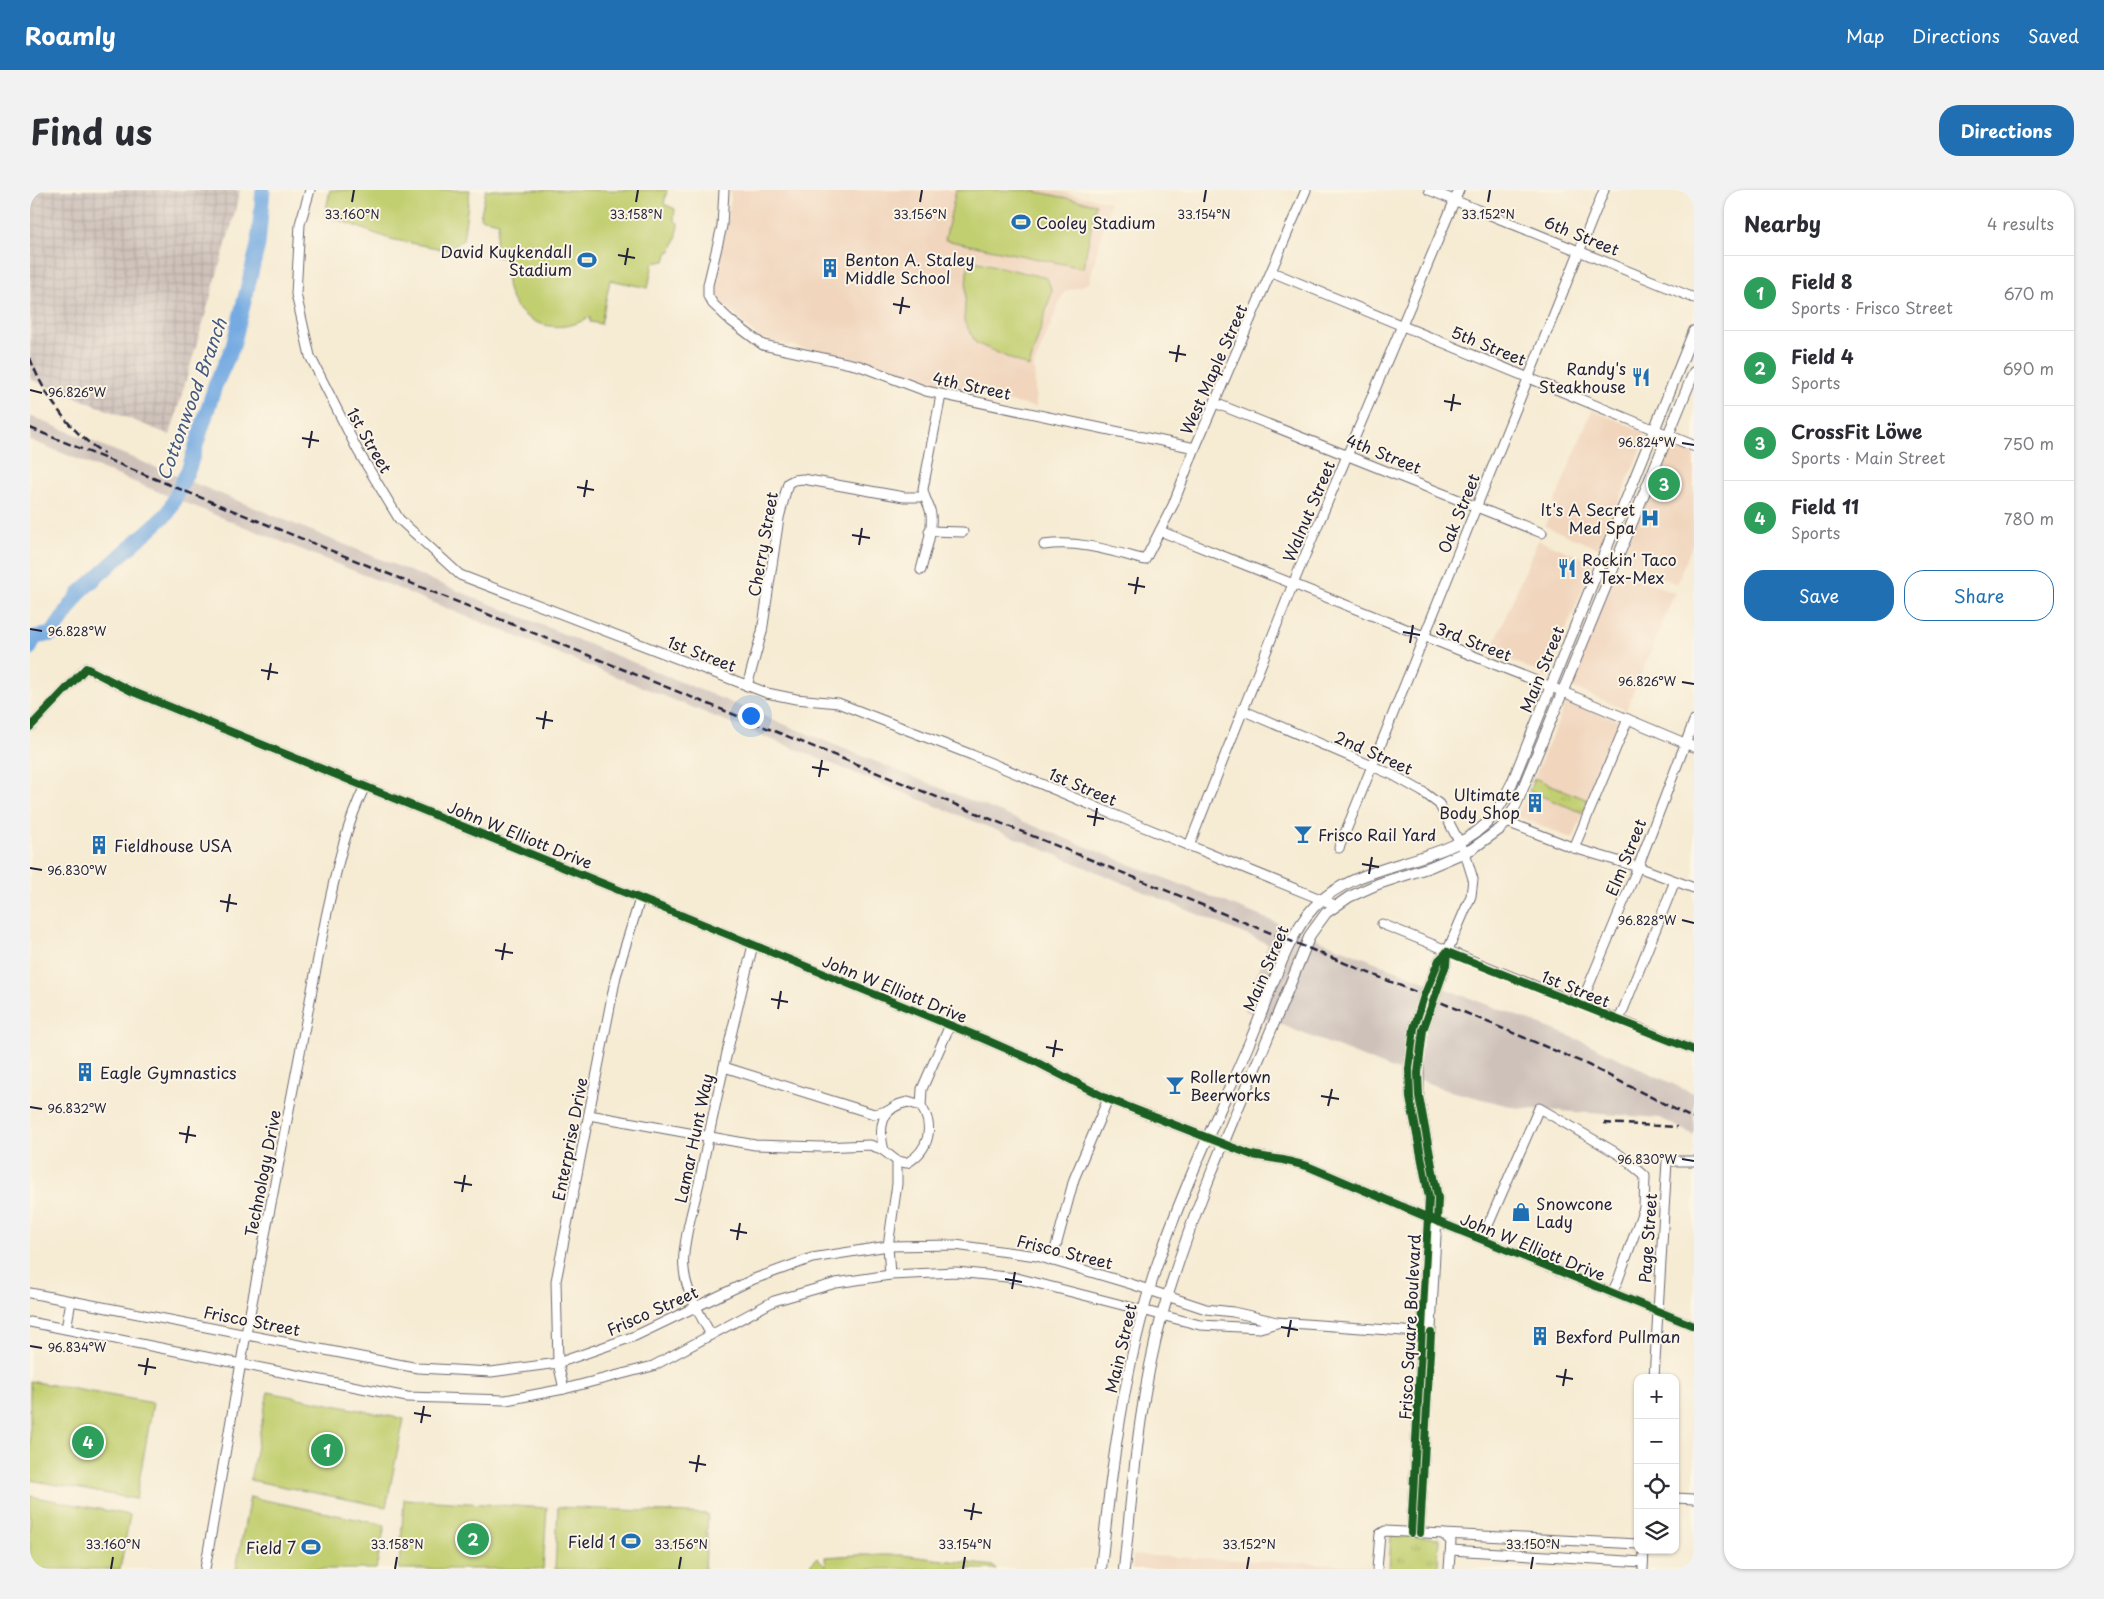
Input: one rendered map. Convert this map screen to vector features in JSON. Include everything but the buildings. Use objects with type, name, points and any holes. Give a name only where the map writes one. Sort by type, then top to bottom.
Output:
[{"type":"main road","name":"Main Street","points":[[1101,1569],[1118,1424],[1149,1290],[1172,1223],[1290,942],[1303,920],[1321,900],[1344,884],[1376,871],[1442,850],[1460,841],[1492,818],[1502,803],[1518,768],[1694,331]]},
{"type":"main road","name":"Main Street","points":[[1124,1569],[1141,1413],[1162,1316],[1190,1229],[1310,935],[1326,913],[1335,905],[1378,884],[1466,853],[1490,838],[1507,822],[1516,805],[1694,372]]},
{"type":"main road","name":"5th Street","points":[[1654,430],[1694,446]]},
{"type":"street","name":"4th Street","points":[[724,190],[722,226],[708,285],[708,296],[713,304],[747,336],[763,345],[860,366],[926,392],[1195,448]]},
{"type":"street","name":"West Maple Street","points":[[1044,546],[1061,543],[1083,544],[1145,560],[1173,505],[1195,448],[1306,190]]},
{"type":"street","name":"6th Street","points":[[1429,190],[1694,298]]},
{"type":"street","name":"Walnut Street","points":[[1189,846],[1293,584],[1459,190]]},
{"type":"street","name":"Oak Street","points":[[1340,848],[1423,637],[1604,190]]},
{"type":"street","name":"1st Street","points":[[308,193],[300,224],[296,294],[310,356],[358,451],[399,519],[460,575],[767,694],[796,699],[838,702],[1335,905]]},
{"type":"street","name":"5th Street","points":[[1272,272],[1654,430]]},
{"type":"street","points":[[921,570],[932,519],[930,504],[924,497],[923,489],[941,395]]},
{"type":"street","name":"4th Street","points":[[1215,403],[1542,533]]},
{"type":"street","name":"Cherry Street","points":[[747,686],[762,632],[779,518],[788,483],[803,479],[904,497],[924,497]]},
{"type":"street","points":[[930,531],[963,532]]},
{"type":"street","name":"3rd Street","points":[[1160,531],[1550,686],[1694,747]]},
{"type":"street","name":"John W Elliott Drive","points":[[30,727],[86,668],[131,691],[950,1025],[1032,1060],[1108,1099],[1208,1140],[1252,1155],[1307,1166],[1433,1220],[1694,1326]]},
{"type":"street","name":"2nd Street","points":[[1242,710],[1373,766],[1423,792],[1439,804],[1466,853]]},
{"type":"street","points":[[1574,848],[1628,719]]},
{"type":"street","name":"Elm Street","points":[[1581,1004],[1638,867],[1694,721]]},
{"type":"street","name":"Technology Drive","points":[[205,1569],[246,1334],[326,917],[337,868],[354,809],[365,786]]},
{"type":"street","points":[[1507,822],[1574,848],[1638,867],[1694,888]]},
{"type":"street","name":"Frisco Square Boulevard","points":[[1415,1533],[1433,1220],[1438,1198],[1420,1096],[1418,1073],[1423,1030],[1446,965],[1447,952],[1473,890],[1473,879],[1466,853]]},
{"type":"street","points":[[1619,1020],[1675,881]]},
{"type":"street","name":"Enterprise Drive","points":[[564,1389],[558,1363],[556,1281],[616,976],[640,899]]},
{"type":"street","name":"1st Street","points":[[1382,924],[1447,952],[1694,1050]]},
{"type":"street","name":"Lamar Hunt Way","points":[[711,1335],[688,1290],[683,1267],[686,1243],[708,1137],[753,945]]},
{"type":"street","points":[[896,1184],[907,1163],[916,1157],[929,1136],[927,1115],[921,1106],[922,1089],[950,1025]]},
{"type":"street","points":[[724,1067],[874,1114],[887,1111],[897,1104],[908,1102],[921,1106]]},
{"type":"street","points":[[908,1102],[922,1089]]},
{"type":"street","points":[[1052,1260],[1074,1179],[1108,1099]]},
{"type":"street","points":[[1482,1239],[1539,1108],[1620,1155],[1645,1176],[1644,1208],[1612,1293]]},
{"type":"street","points":[[884,1150],[882,1127],[887,1111]]},
{"type":"street","points":[[874,1114],[882,1127]]},
{"type":"street","points":[[589,1116],[755,1145],[870,1145],[884,1150],[897,1161],[907,1163]]},
{"type":"street","points":[[870,1145],[882,1137]]},
{"type":"street","points":[[890,1275],[888,1246],[897,1161]]},
{"type":"street","name":"Page Street","points":[[1654,1374],[1667,1161],[1694,1161]]},
{"type":"street","name":"Frisco Street","points":[[30,1293],[418,1368],[490,1372],[558,1363],[635,1336],[754,1279],[812,1258],[888,1246],[955,1245],[1037,1256],[1206,1309],[1233,1312],[1277,1322],[1427,1333]]},
{"type":"street","name":"Frisco Street","points":[[30,1322],[241,1363],[407,1398],[506,1400],[564,1389],[653,1366],[774,1301],[836,1283],[890,1275],[956,1272],[1017,1278],[1162,1316],[1200,1324],[1260,1328],[1277,1322]]},
{"type":"street","points":[[66,1329],[72,1301]]},
{"type":"street","points":[[1679,1498],[1694,1499]]},
{"type":"street","points":[[1377,1569],[1380,1534],[1385,1531],[1634,1544]]},
{"type":"street","points":[[1443,1534],[1451,1541],[1449,1569]]},
{"type":"street","points":[[1549,1556],[1551,1540]]},
{"type":"street","points":[[1450,1550],[1549,1556],[1643,1565]]},
{"type":"shaded area","points":[[30,190],[240,190],[233,220],[170,435],[30,379]]},
{"type":"shaded area","points":[[730,190],[1050,190],[1110,202],[1089,283],[1064,292],[1034,366],[1036,407],[929,385],[849,358],[760,339],[712,293],[731,200]]},
{"type":"shaded area","points":[[1592,410],[1642,431],[1644,440],[1600,549],[1545,526]]},
{"type":"shaded area","points":[[30,416],[982,805],[1375,962],[1580,1040],[1694,1094],[1694,1135],[1660,1118],[1518,1108],[1446,1090],[1244,1010],[1268,944],[1023,841],[30,440]]},
{"type":"shaded area","points":[[1674,446],[1694,454],[1694,540],[1677,584],[1626,562],[1623,556],[1668,448]]},
{"type":"shaded area","points":[[1538,540],[1590,561],[1593,564],[1547,676],[1491,651]]},
{"type":"shaded area","points":[[1621,572],[1675,593],[1626,710],[1572,687],[1571,682],[1614,576]]},
{"type":"shaded area","points":[[1567,701],[1620,721],[1588,800],[1534,778]]},
{"type":"shaded area","points":[[1529,791],[1583,813],[1573,839],[1517,816]]},
{"type":"shaded area","points":[[1133,1555],[1368,1566],[1368,1569],[1132,1569]]},
{"type":"green space","points":[[330,190],[470,190],[463,240],[447,250],[390,239],[325,215]]},
{"type":"green space","name":"David Kuykendall Stadium","points":[[486,190],[667,190],[664,204],[675,209],[674,220],[678,223],[678,231],[674,245],[670,252],[668,251],[665,261],[653,263],[648,288],[610,280],[601,324],[590,322],[590,316],[578,323],[565,326],[551,326],[538,323],[527,317],[517,308],[510,296],[507,282],[509,259],[493,256],[499,222],[480,218]]},
{"type":"green space","name":"Cooley Stadium","points":[[956,190],[1028,190],[1096,204],[1083,268],[945,240]]},
{"type":"green space","points":[[970,260],[1047,278],[1052,291],[1029,367],[976,343],[964,321],[967,272]]},
{"type":"green space","points":[[1534,778],[1588,800],[1583,813],[1529,791]]},
{"type":"green space","points":[[30,1381],[153,1403],[136,1499],[30,1480]]},
{"type":"green space","points":[[268,1392],[404,1419],[386,1507],[250,1480]]},
{"type":"green space","points":[[30,1496],[130,1515],[120,1569],[30,1569]]},
{"type":"green space","name":"Field 7","points":[[250,1497],[385,1525],[376,1569],[236,1569]]},
{"type":"green space","points":[[404,1499],[547,1508],[543,1569],[399,1569]]},
{"type":"green space","name":"Field 1","points":[[558,1507],[708,1514],[705,1569],[555,1569]]},
{"type":"green space","points":[[1391,1535],[1439,1538],[1438,1569],[1389,1569]]},
{"type":"green space","points":[[901,1555],[994,1566],[996,1569],[805,1569],[817,1557],[826,1566],[825,1557]]},
{"type":"waterway","name":"Cottonwood Branch","points":[[30,648],[35,637],[52,634],[80,592],[168,513],[189,468],[215,386],[233,346],[258,245],[263,190]]},
{"type":"railway","points":[[30,358],[42,385],[60,412],[80,435],[104,453]]},
{"type":"railway","points":[[30,428],[1433,999],[1584,1063],[1694,1119]]},
{"type":"railway","points":[[1604,1123],[1677,1127]]},
{"type":"cycle path","points":[[30,727],[86,668],[131,691],[984,1039],[1032,1060],[1108,1099],[1252,1155],[1307,1166],[1694,1326]]},
{"type":"cycle path","points":[[1447,952],[1694,1050]]},
{"type":"cycle path","points":[[1437,1221],[1438,1198],[1419,1096],[1418,1073],[1423,1030],[1446,965],[1447,952]]},
{"type":"cycle path","points":[[1411,1533],[1429,1198],[1410,1098],[1409,1069],[1414,1028],[1424,996],[1439,960],[1447,952]]},
{"type":"cycle path","points":[[1420,1533],[1431,1333]]},
{"type":"place","name":"Cooley Stadium","points":[[1021,222]]},
{"type":"place","name":"David Kuykendall Stadium","points":[[587,260]]},
{"type":"place","name":"Benton A. Staley Middle School","points":[[830,268]]},
{"type":"place","name":"Randy's Steakhouse","points":[[1641,377]]},
{"type":"place","name":"CrossFit Löwe","points":[[1664,484]]},
{"type":"place","name":"It's A Secret Med Spa","points":[[1650,518]]},
{"type":"place","name":"Rockin' Taco & Tex-Mex","points":[[1567,568]]},
{"type":"place","name":"Ultimate Body Shop","points":[[1535,803]]},
{"type":"place","name":"Frisco Rail Yard","points":[[1303,834]]},
{"type":"place","name":"Fieldhouse USA","points":[[99,845]]},
{"type":"place","name":"Eagle Gymnastics","points":[[85,1072]]},
{"type":"place","name":"Rollertown Beerworks","points":[[1175,1085]]},
{"type":"place","name":"Snowcone Lady","points":[[1521,1212]]},
{"type":"place","name":"Bexford Pullman","points":[[1540,1336]]},
{"type":"place","name":"Field 11","points":[[88,1442]]},
{"type":"place","name":"Field 8","points":[[327,1450]]},
{"type":"place","name":"Field 4","points":[[473,1539]]},
{"type":"place","name":"Field 1","points":[[631,1541]]},
{"type":"place","name":"Field 7","points":[[311,1547]]}]
